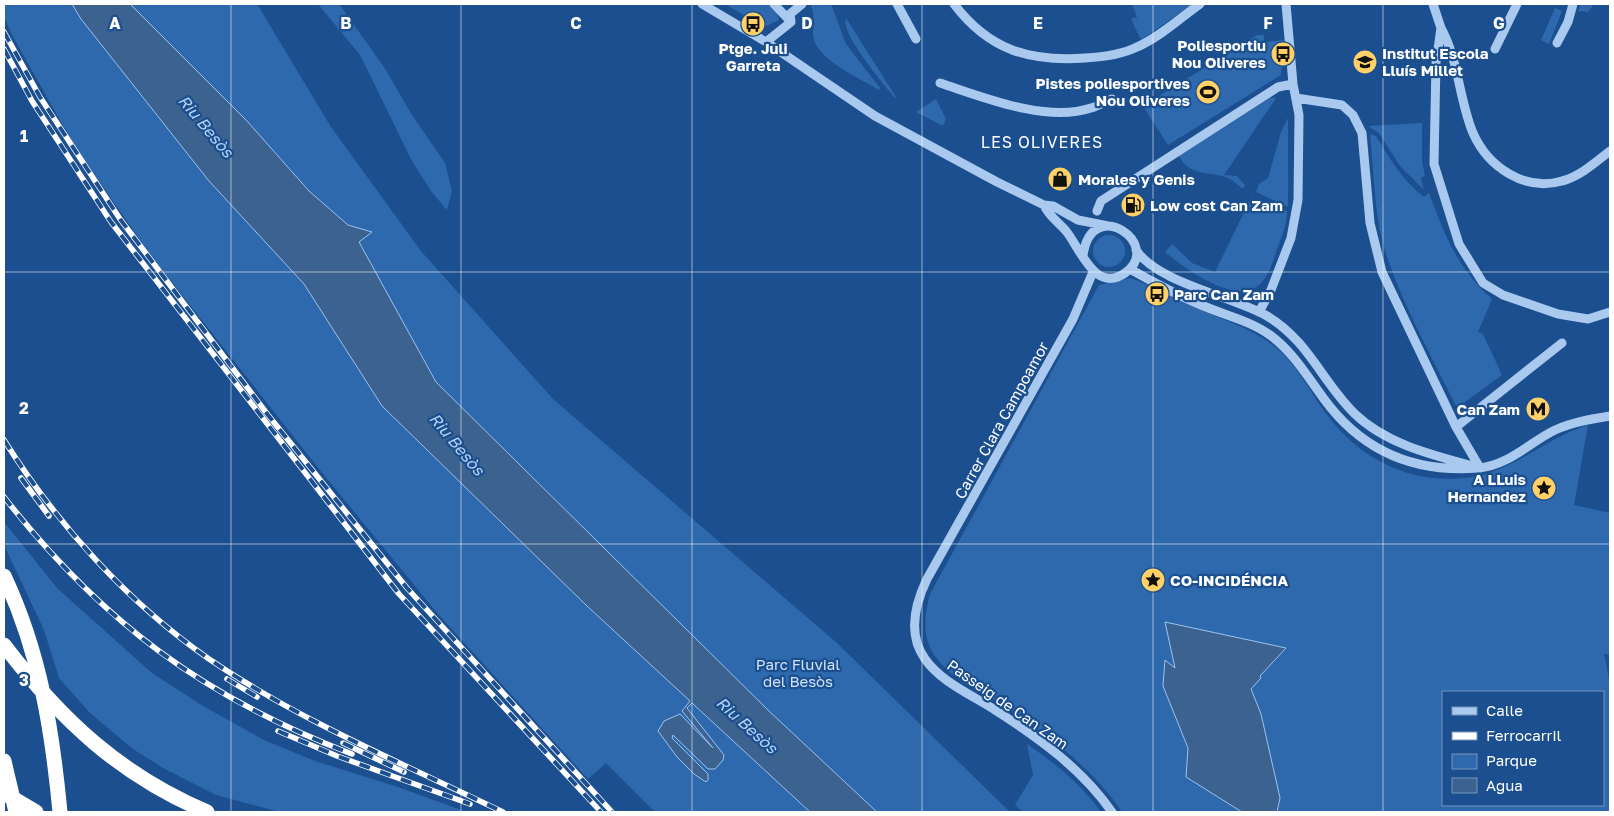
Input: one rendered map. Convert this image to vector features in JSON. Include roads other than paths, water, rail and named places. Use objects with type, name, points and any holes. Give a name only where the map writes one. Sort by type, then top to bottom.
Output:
[{"type":"highway","points":[[4,576],[28,634],[42,686],[52,731],[60,812]]},
{"type":"highway","points":[[4,645],[43,694],[96,746],[128,770],[182,802],[207,812]]},
{"type":"highway","points":[[4,761],[15,812]]},
{"type":"highway","points":[[4,781],[15,812]]},
{"type":"highway","points":[[4,792],[36,812]]},
{"type":"street","points":[[702,4],[766,42],[875,116],[990,179],[1044,205],[1053,206],[1078,220],[1124,230],[1130,235],[1136,250],[1142,258],[1158,269],[1210,294],[1259,312],[1280,325],[1305,348],[1346,404],[1363,422],[1389,437],[1418,450],[1480,468]]},
{"type":"street","points":[[774,4],[791,22]]},
{"type":"street","points":[[791,22],[790,14],[802,4]]},
{"type":"street","points":[[897,4],[916,39]]},
{"type":"street","points":[[954,4],[974,27],[991,40],[1022,54],[1040,59],[1058,60],[1102,57],[1138,47],[1200,4]]},
{"type":"street","points":[[1259,312],[1271,290],[1296,220],[1299,115],[1293,84],[1286,4]]},
{"type":"street","points":[[1433,4],[1441,28],[1450,44],[1473,133],[1481,150],[1503,170],[1526,183],[1563,181],[1610,151]]},
{"type":"street","points":[[1495,50],[1517,4]]},
{"type":"street","points":[[1557,43],[1568,22],[1573,4]]},
{"type":"street","points":[[766,42],[791,22]]},
{"type":"street","points":[[1441,28],[1436,63],[1434,164],[1459,244],[1483,283],[1503,295],[1558,314],[1588,319],[1610,312]]},
{"type":"street","points":[[940,83],[1020,108],[1060,112],[1090,109],[1112,99]]},
{"type":"street","points":[[1097,211],[1101,201],[1142,173],[1278,87],[1293,84]]},
{"type":"street","points":[[1296,98],[1342,105],[1352,115],[1362,133],[1370,223],[1382,272],[1456,427],[1480,468]]},
{"type":"street","points":[[1044,205],[1046,212],[1067,232],[1093,272],[1108,278],[1116,277],[1130,269],[1134,263],[1136,250]]},
{"type":"street","points":[[1083,256],[1086,242],[1090,236],[1102,227],[1108,226]]},
{"type":"street","points":[[1130,269],[1201,305],[1252,324],[1271,336],[1300,365],[1339,418],[1372,445],[1400,459],[1429,468],[1444,470],[1480,468],[1510,459],[1555,430],[1573,423],[1610,416]]},
{"type":"street","name":"Carrer Clara Campoamor","points":[[927,579],[1073,319],[1093,272]]},
{"type":"street","points":[[1456,427],[1562,343]]},
{"type":"street","name":"Passeig de Can Zam","points":[[927,579],[918,598],[914,619],[916,638],[924,658],[938,674],[1042,742],[1082,777],[1112,812]]},
{"type":"water","name":"Riu Besòs","points":[[72,4],[130,4],[247,121],[309,191],[348,225],[372,232],[359,242],[436,382],[769,711],[877,812],[810,812],[692,703],[687,708],[724,755],[723,760],[715,769],[708,769],[673,735],[672,738],[708,774],[706,782],[694,774],[677,757],[658,731],[664,721],[680,714],[713,748],[682,711],[690,701],[587,606],[382,406],[304,284],[209,181],[81,19]]},
{"type":"water","points":[[1165,622],[1286,648],[1260,676],[1261,678],[1251,689],[1261,714],[1280,798],[1277,812],[1242,812],[1186,777],[1188,748],[1163,686],[1165,660],[1175,668]]},
{"type":"railway","points":[[4,32],[40,97],[120,219],[268,415],[407,588],[612,812]]},
{"type":"railway","points":[[4,49],[32,101],[111,222],[399,594],[601,812]]},
{"type":"railway","points":[[4,440],[47,502],[96,560],[150,613],[179,637],[244,681],[316,722],[503,812]]},
{"type":"railway","points":[[21,478],[49,516]]},
{"type":"railway","points":[[4,497],[41,542],[79,582],[118,618],[159,651],[202,681],[249,707],[298,732],[352,754]]},
{"type":"railway","points":[[227,679],[257,697]]},
{"type":"railway","points":[[278,731],[337,756],[470,804]]},
{"type":"railway","points":[[343,743],[404,772]]},
{"type":"place","name":"Ptge. Juli Garreta","points":[[753,24]]},
{"type":"place","name":"Poliesportiu Nou Oliveres","points":[[1283,54]]},
{"type":"place","name":"Institut Escola Lluís Millet","points":[[1365,62]]},
{"type":"place","name":"Pistes poliesportives Nou Oliveres","points":[[1208,92]]},
{"type":"place","name":"Morales y Genis","points":[[1060,179]]},
{"type":"place","name":"Low cost Can Zam","points":[[1133,205]]},
{"type":"place","name":"Parc Can Zam","points":[[1157,294]]},
{"type":"place","name":"Can Zam","points":[[1538,409]]},
{"type":"place","name":"A LLuis Hernandez","points":[[1544,488]]},
{"type":"place","name":"CO-INCIDÉNCIA","points":[[1153,580]]},
{"type":"district","name":"LES OLIVERES","points":[[1042,142]]},
{"type":"park label","name":"Parc Fluvial del Besòs","points":[[798,672]]}]
